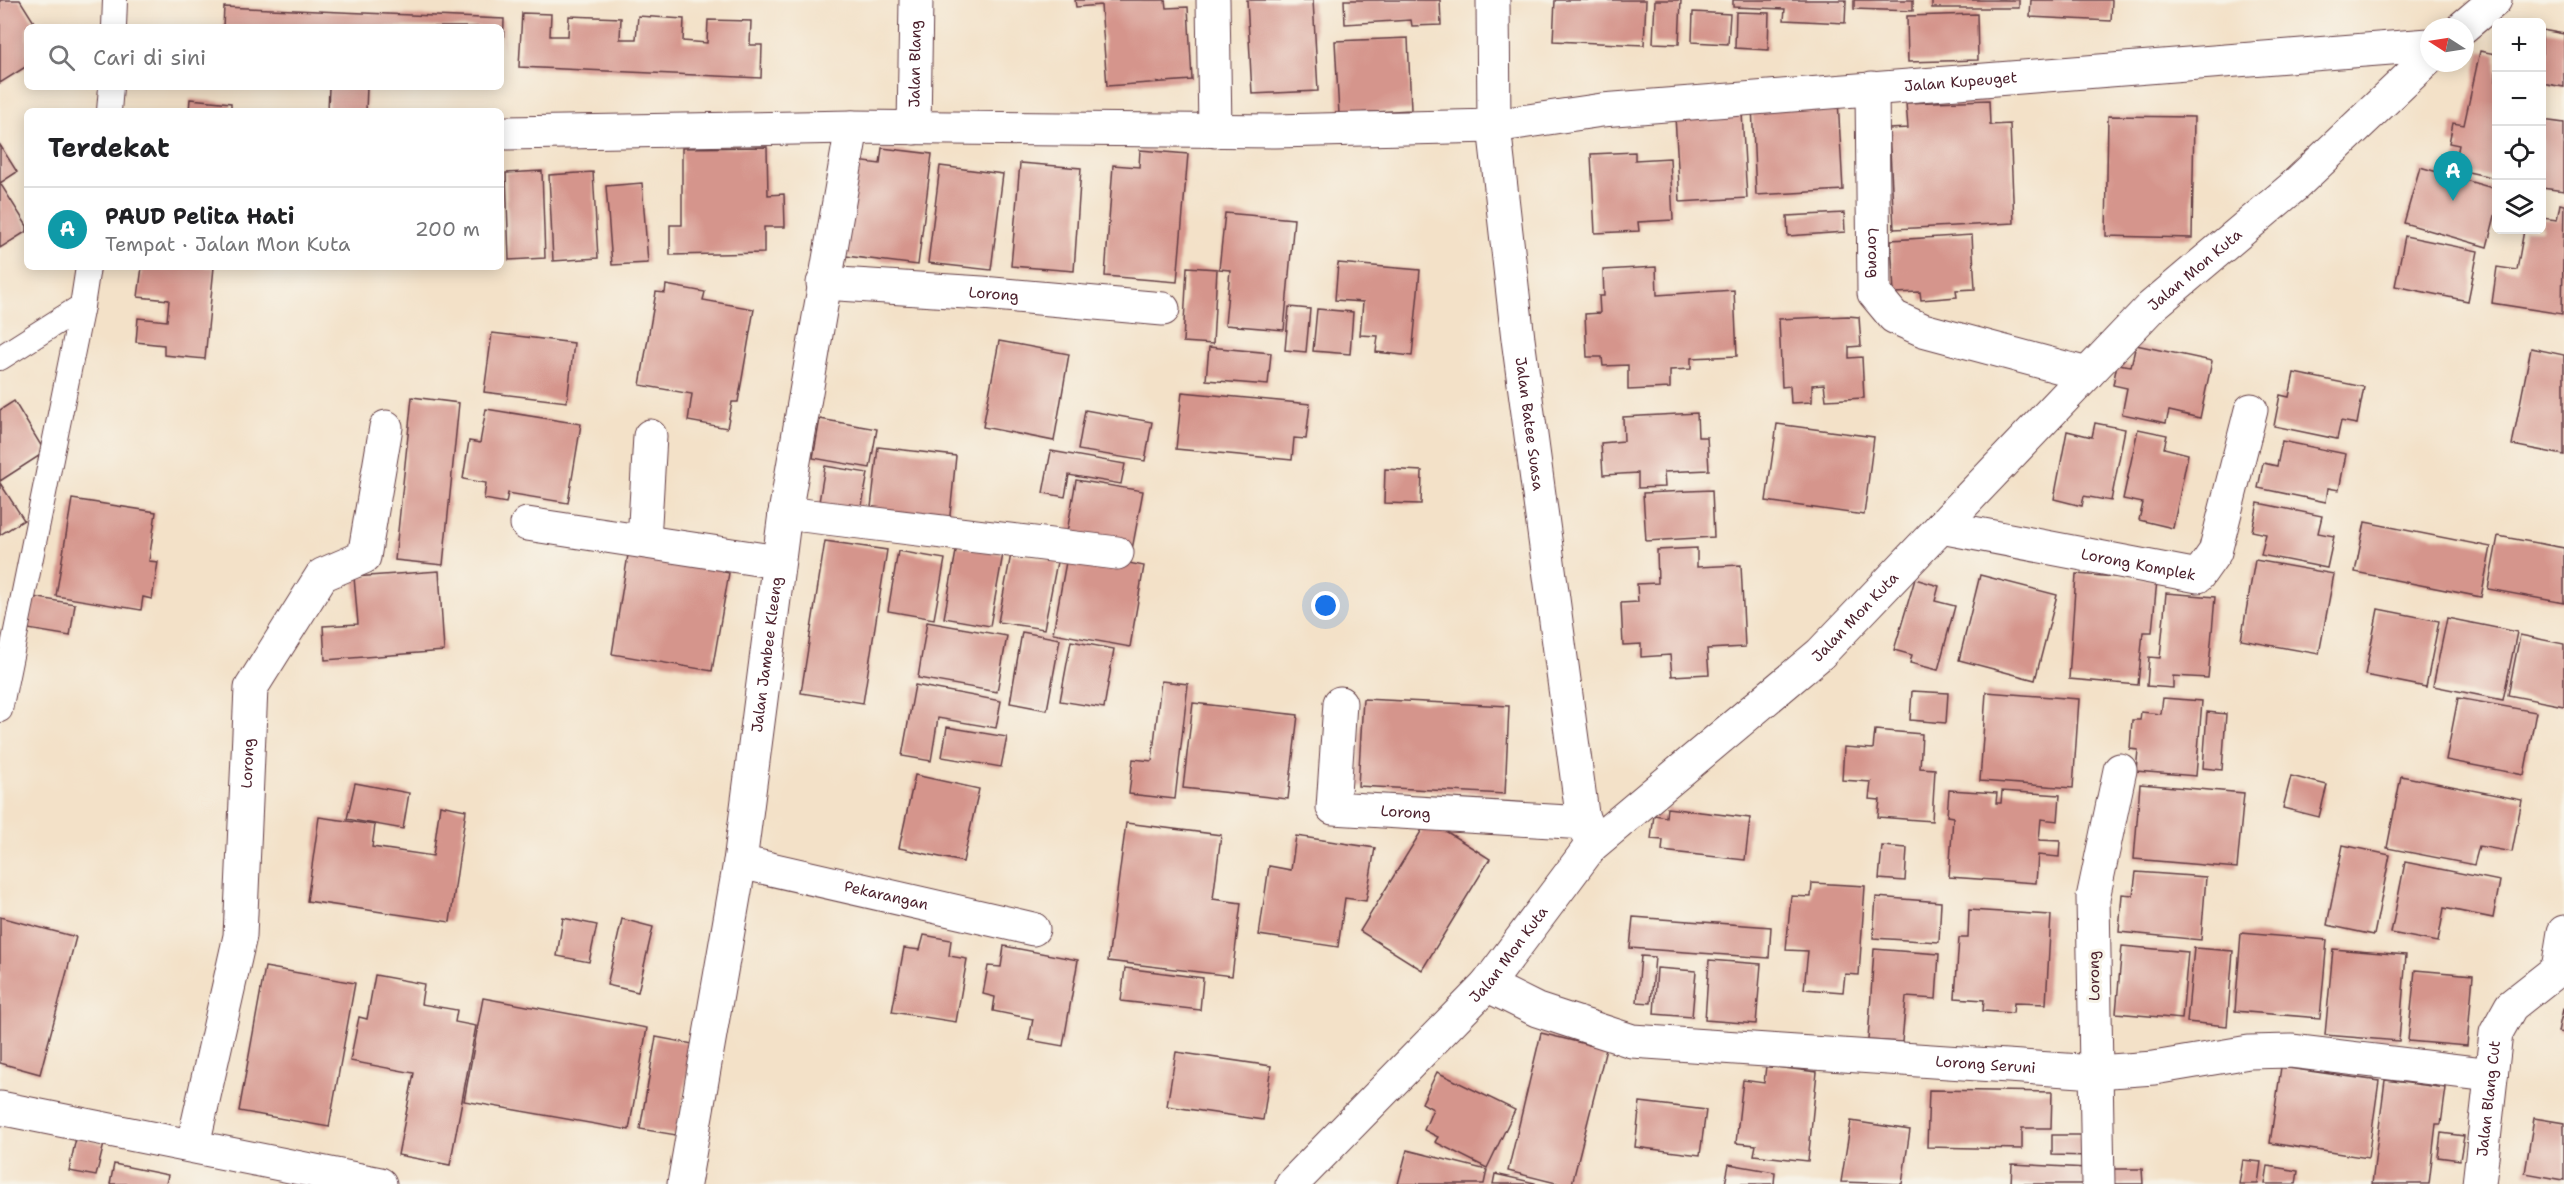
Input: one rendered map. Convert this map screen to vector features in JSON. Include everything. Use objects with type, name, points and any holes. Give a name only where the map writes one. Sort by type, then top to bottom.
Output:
[{"type":"street","name":"Jalan Blang","points":[[914,128],[916,0]]},
{"type":"street","points":[[1213,0],[1215,131]]},
{"type":"street","name":"Jalan Batee Suasa","points":[[1492,0],[1494,126],[1518,339],[1588,834]]},
{"type":"street","points":[[2474,18],[2495,0]]},
{"type":"street","name":"Jalan Kupeuget","points":[[507,133],[852,127],[1215,131],[1494,126],[1602,110],[2420,46]]},
{"type":"street","name":"Jalan Mon Kuta","points":[[1292,1184],[1487,985],[1588,834],[1820,654],[2151,308],[2292,188],[2420,67]]},
{"type":"street","name":"Lorong","points":[[1872,88],[1874,293],[1894,317],[1923,330],[2087,374]]},
{"type":"street","name":"Jalan Jambee Kleeng","points":[[684,1184],[740,862],[785,513],[852,127]]},
{"type":"street","name":"Lorong","points":[[823,284],[982,293],[1163,309]]},
{"type":"street","name":"Lorong Komplek","points":[[1941,527],[2198,576],[2215,552],[2251,410]]},
{"type":"street","name":"Lorong","points":[[193,1145],[240,936],[251,688],[322,575],[364,557],[386,427]]},
{"type":"street","points":[[644,541],[650,436]]},
{"type":"street","points":[[785,513],[1117,553]]},
{"type":"street","points":[[527,524],[778,562]]},
{"type":"street","name":"Lorong","points":[[1340,703],[1334,808],[1588,834]]},
{"type":"street","name":"Lorong","points":[[2098,1184],[2093,898],[2120,770]]},
{"type":"street","name":"Pekarangan","points":[[740,862],[1034,929]]},
{"type":"street","name":"Jalan Blang Cut","points":[[2480,1184],[2496,1033],[2511,1006],[2561,969],[2564,932]]},
{"type":"street","name":"Lorong Seruni","points":[[1487,985],[1537,1010],[1632,1041],[2096,1072],[2154,1068],[2249,1052],[2291,1051],[2491,1075]]},
{"type":"street","points":[[0,1108],[380,1184]]},
{"type":"lane","points":[[114,24],[115,0]]},
{"type":"lane","points":[[109,108],[111,90]]},
{"type":"lane","points":[[0,710],[88,270]]},
{"type":"lane","points":[[0,358],[82,306]]},
{"type":"building","points":[[0,0],[20,0],[35,24],[24,24],[24,68],[0,83]]},
{"type":"building","points":[[1075,0],[1165,0],[1166,8],[1188,7],[1192,80],[1107,86],[1101,5],[1076,7]]},
{"type":"building","points":[[1247,0],[1313,0],[1318,91],[1252,94]]},
{"type":"building","points":[[1344,0],[1440,0],[1441,25],[1412,26],[1411,20],[1345,24]]},
{"type":"building","points":[[1555,0],[1646,0],[1644,45],[1553,41]]},
{"type":"building","points":[[1655,0],[1681,0],[1679,44],[1653,43]]},
{"type":"building","points":[[1733,0],[1846,0],[1845,23],[1784,20],[1785,9],[1733,7]]},
{"type":"building","points":[[1854,0],[1913,0],[1913,11],[1854,9]]},
{"type":"building","points":[[1932,0],[2019,0],[2019,8],[1932,8]]},
{"type":"building","points":[[2031,0],[2112,0],[2111,21],[2030,17]]},
{"type":"building","points":[[224,7],[504,19],[504,24],[223,24]]},
{"type":"building","points":[[1693,12],[1730,14],[1728,44],[1692,42]]},
{"type":"building","points":[[1736,12],[1769,13],[1768,50],[1735,48]]},
{"type":"building","points":[[522,13],[551,14],[550,36],[568,36],[569,16],[621,18],[620,39],[636,39],[638,16],[684,19],[683,41],[707,43],[708,20],[751,21],[750,45],[762,45],[761,78],[519,67]]},
{"type":"building","points":[[1977,14],[1978,60],[1908,62],[1907,16]]},
{"type":"building","points":[[2546,31],[2564,34],[2564,87],[2546,84]]},
{"type":"building","points":[[1408,38],[1411,110],[1339,114],[1335,41]]},
{"type":"building","points":[[2480,51],[2492,53],[2492,177],[2454,169],[2459,145],[2449,143],[2453,123],[2464,125]]},
{"type":"building","points":[[329,90],[367,90],[366,108],[328,108]]},
{"type":"building","points":[[190,99],[231,103],[231,108],[189,108]]},
{"type":"building","points":[[1838,100],[1843,190],[1756,195],[1752,105]]},
{"type":"building","points":[[1989,100],[1990,125],[2010,124],[2014,223],[1894,229],[1889,129],[1908,128],[1906,103]]},
{"type":"building","points":[[1742,113],[1747,198],[1680,202],[1675,116]]},
{"type":"building","points":[[2108,116],[2194,117],[2192,238],[2106,236]]},
{"type":"building","points":[[2546,121],[2564,123],[2564,191],[2546,189]]},
{"type":"building","points":[[0,145],[17,172],[0,183]]},
{"type":"building","points":[[767,147],[768,195],[784,194],[785,227],[764,227],[764,253],[670,255],[670,225],[682,225],[682,148]]},
{"type":"building","points":[[882,148],[932,154],[918,265],[846,256],[857,161],[880,164]]},
{"type":"building","points":[[1140,150],[1188,154],[1177,282],[1105,276],[1113,165],[1139,167]]},
{"type":"building","points":[[1635,152],[1635,160],[1670,158],[1673,220],[1638,222],[1639,231],[1595,233],[1591,154]]},
{"type":"building","points":[[1020,163],[1081,168],[1074,271],[1011,266]]},
{"type":"building","points":[[940,166],[1003,174],[991,270],[928,263]]},
{"type":"building","points":[[2420,167],[2492,188],[2492,228],[2487,247],[2404,223]]},
{"type":"building","points":[[542,171],[545,258],[509,260],[506,173]]},
{"type":"building","points":[[593,172],[598,258],[553,261],[549,175]]},
{"type":"building","points":[[0,183],[24,221],[24,233],[0,248]]},
{"type":"building","points":[[642,183],[648,263],[612,265],[606,186]]},
{"type":"building","points":[[2560,204],[2564,205],[2562,314],[2492,303],[2497,267],[2517,270],[2523,234],[2546,234],[2546,219],[2557,220]]},
{"type":"building","points":[[1225,213],[1294,219],[1284,330],[1225,325],[1230,270],[1219,269]]},
{"type":"building","points":[[1844,213],[1845,232],[1788,236],[1787,216]]},
{"type":"building","points":[[1972,235],[1975,289],[1956,290],[1957,297],[1921,300],[1920,292],[1894,293],[1891,240]]},
{"type":"building","points":[[2405,236],[2478,251],[2468,301],[2395,286]]},
{"type":"building","points":[[1338,263],[1420,270],[1412,356],[1376,352],[1378,336],[1360,335],[1363,302],[1335,300]]},
{"type":"building","points":[[1187,267],[1217,269],[1213,344],[1183,342]]},
{"type":"building","points":[[1656,267],[1657,295],[1734,290],[1737,356],[1691,358],[1691,369],[1670,370],[1670,388],[1628,390],[1628,365],[1603,366],[1602,357],[1587,357],[1585,314],[1600,313],[1599,296],[1604,296],[1603,270]]},
{"type":"building","points":[[142,270],[214,270],[205,359],[164,355],[164,345],[136,342],[138,318],[167,321],[169,300],[138,297]]},
{"type":"building","points":[[666,285],[705,292],[703,300],[754,309],[738,402],[732,402],[727,428],[688,421],[692,394],[640,385],[656,292],[665,293]]},
{"type":"building","points":[[1289,307],[1310,309],[1306,352],[1285,350]]},
{"type":"building","points":[[1317,309],[1353,312],[1350,354],[1313,351]]},
{"type":"building","points":[[1859,317],[1861,346],[1849,347],[1849,358],[1862,357],[1864,398],[1826,400],[1824,384],[1812,385],[1812,402],[1791,403],[1790,386],[1782,387],[1779,319]]},
{"type":"building","points":[[492,333],[574,343],[567,402],[484,392]]},
{"type":"building","points":[[999,341],[1069,354],[1054,441],[983,427]]},
{"type":"building","points":[[2136,345],[2212,361],[2200,418],[2169,411],[2166,423],[2122,414],[2127,388],[2113,385],[2117,364],[2131,366]]},
{"type":"building","points":[[1209,347],[1271,353],[1268,385],[1206,380]]},
{"type":"building","points":[[2531,348],[2564,355],[2564,455],[2512,445]]},
{"type":"building","points":[[2294,373],[2364,387],[2357,424],[2341,421],[2337,439],[2274,426],[2280,395],[2289,397]]},
{"type":"building","points":[[1182,392],[1310,404],[1306,439],[1294,438],[1292,460],[1176,449]]},
{"type":"building","points":[[412,397],[459,403],[443,565],[395,560]]},
{"type":"building","points":[[14,401],[45,452],[0,481],[0,410]]},
{"type":"building","points":[[486,409],[581,424],[568,503],[508,493],[506,503],[484,499],[486,483],[463,479],[469,441],[480,443]]},
{"type":"building","points":[[1085,410],[1152,422],[1145,461],[1078,450]]},
{"type":"building","points":[[1697,413],[1698,437],[1707,437],[1709,470],[1664,472],[1665,487],[1638,488],[1638,473],[1603,475],[1601,443],[1624,441],[1623,417]]},
{"type":"building","points":[[820,419],[877,429],[870,468],[813,458]]},
{"type":"building","points":[[2095,423],[2125,429],[2111,501],[2084,496],[2082,506],[2054,499],[2067,431],[2092,437]]},
{"type":"building","points":[[1777,424],[1874,437],[1864,515],[1766,501]]},
{"type":"building","points":[[2138,429],[2167,435],[2164,448],[2188,454],[2173,528],[2139,520],[2143,503],[2123,499]]},
{"type":"building","points":[[2282,441],[2346,454],[2339,490],[2328,488],[2326,502],[2258,488],[2263,463],[2277,466]]},
{"type":"building","points":[[878,447],[956,456],[949,525],[870,516]]},
{"type":"building","points":[[1051,451],[1125,464],[1121,484],[1069,475],[1065,497],[1043,493]]},
{"type":"building","points":[[825,466],[868,473],[860,516],[818,508]]},
{"type":"building","points":[[1385,469],[1422,471],[1421,504],[1384,503]]},
{"type":"building","points":[[1076,480],[1143,491],[1132,550],[1066,538]]},
{"type":"building","points":[[0,483],[24,520],[0,535]]},
{"type":"building","points":[[1712,490],[1714,537],[1646,541],[1643,493]]},
{"type":"building","points":[[72,499],[156,512],[149,561],[158,562],[152,599],[143,597],[141,610],[56,596]]},
{"type":"building","points":[[2258,503],[2322,516],[2318,533],[2334,536],[2327,568],[2261,555],[2266,534],[2252,531]]},
{"type":"building","points":[[2365,522],[2491,547],[2481,597],[2355,572]]},
{"type":"building","points":[[2498,536],[2564,548],[2564,603],[2488,589]]},
{"type":"building","points":[[825,541],[887,550],[863,703],[801,693]]},
{"type":"building","points":[[957,546],[1003,554],[990,626],[944,618]]},
{"type":"building","points":[[1697,548],[1697,567],[1741,565],[1745,647],[1707,649],[1709,674],[1672,676],[1670,655],[1641,657],[1641,644],[1623,645],[1621,603],[1638,602],[1637,584],[1658,583],[1657,550]]},
{"type":"building","points":[[898,551],[945,559],[934,619],[888,611]]},
{"type":"building","points":[[1068,551],[1144,566],[1130,647],[1053,633]]},
{"type":"building","points":[[1011,554],[1057,562],[1044,629],[998,622]]},
{"type":"building","points":[[628,555],[725,560],[723,572],[729,573],[712,671],[612,654]]},
{"type":"building","points":[[2255,560],[2334,574],[2319,654],[2241,640]]},
{"type":"building","points":[[439,571],[444,651],[325,660],[323,626],[358,624],[354,577]]},
{"type":"building","points":[[2076,574],[2157,580],[2152,632],[2143,632],[2138,685],[2069,679]]},
{"type":"building","points":[[1980,575],[2057,595],[2035,680],[1959,660]]},
{"type":"building","points":[[1915,579],[1939,586],[1935,601],[1955,606],[1938,670],[1910,663],[1912,655],[1894,650]]},
{"type":"building","points":[[2166,593],[2215,597],[2208,678],[2173,676],[2173,688],[2147,686],[2149,657],[2160,658]]},
{"type":"building","points":[[33,597],[75,604],[70,636],[28,629]]},
{"type":"building","points":[[2378,609],[2439,621],[2426,687],[2365,675]]},
{"type":"building","points":[[2447,618],[2517,632],[2503,700],[2433,686]]},
{"type":"building","points":[[927,622],[1007,636],[997,692],[918,678]]},
{"type":"building","points":[[1022,632],[1060,639],[1047,710],[1010,703]]},
{"type":"building","points":[[2520,635],[2564,644],[2564,706],[2508,695]]},
{"type":"building","points":[[1071,641],[1114,649],[1104,708],[1060,701]]},
{"type":"building","points":[[1161,681],[1188,684],[1175,799],[1129,794],[1133,759],[1152,761]]},
{"type":"building","points":[[915,685],[1001,701],[996,728],[938,718],[931,761],[902,756]]},
{"type":"building","points":[[1912,691],[1948,693],[1946,723],[1910,720]]},
{"type":"building","points":[[1986,692],[2079,699],[2073,788],[1980,781]]},
{"type":"building","points":[[2163,698],[2202,701],[2196,776],[2136,771],[2138,750],[2130,749],[2132,720],[2140,720],[2141,712],[2161,714]]},
{"type":"building","points":[[2458,698],[2536,712],[2524,775],[2446,760]]},
{"type":"building","points":[[1363,699],[1509,706],[1505,794],[1358,786]]},
{"type":"building","points":[[1193,703],[1298,715],[1288,799],[1183,788]]},
{"type":"building","points":[[2207,712],[2226,714],[2222,770],[2203,768]]},
{"type":"building","points":[[947,727],[1007,737],[1001,767],[942,757]]},
{"type":"building","points":[[1875,730],[1922,734],[1920,768],[1935,769],[1932,821],[1878,817],[1880,800],[1869,799],[1871,782],[1842,780],[1844,747],[1873,749]]},
{"type":"building","points":[[915,775],[979,789],[963,862],[899,848]]},
{"type":"building","points":[[2291,776],[2327,785],[2319,817],[2283,808]]},
{"type":"building","points":[[2401,776],[2522,800],[2512,852],[2479,846],[2474,865],[2387,848]]},
{"type":"building","points":[[355,783],[409,793],[403,829],[347,819]]},
{"type":"building","points":[[2140,784],[2244,793],[2237,868],[2134,859]]},
{"type":"building","points":[[1949,790],[1997,793],[1996,803],[2001,803],[2002,791],[2060,795],[2058,821],[2041,819],[2039,840],[2060,841],[2059,857],[2038,855],[2036,883],[1949,877],[1953,817],[1947,816]]},
{"type":"building","points":[[440,805],[466,810],[450,922],[307,901],[319,817],[375,825],[372,847],[433,856]]},
{"type":"building","points":[[1667,808],[1750,818],[1745,860],[1662,851],[1663,840],[1651,839],[1654,815],[1666,817]]},
{"type":"building","points":[[1428,820],[1490,859],[1422,970],[1360,931]]},
{"type":"building","points":[[1126,823],[1221,835],[1213,899],[1241,903],[1232,976],[1108,961]]},
{"type":"building","points":[[1296,836],[1375,848],[1366,901],[1345,898],[1338,947],[1259,935],[1269,866],[1291,870]]},
{"type":"building","points":[[2343,845],[2390,855],[2374,935],[2327,925]]},
{"type":"building","points":[[1882,846],[1907,848],[1905,881],[1879,879]]},
{"type":"building","points":[[2405,862],[2500,881],[2493,918],[2444,908],[2438,942],[2391,933]]},
{"type":"building","points":[[2136,872],[2206,877],[2201,940],[2119,932],[2122,894],[2133,895]]},
{"type":"building","points":[[1812,883],[1865,886],[1859,975],[1845,974],[1843,992],[1804,989],[1808,951],[1786,950],[1791,896],[1811,897]]},
{"type":"building","points":[[1876,897],[1941,902],[1939,942],[1873,938]]},
{"type":"building","points":[[1969,910],[2051,915],[2046,1004],[2014,1003],[2013,1013],[1983,1011],[1984,1000],[1955,998],[1959,938],[1968,938]]},
{"type":"building","points":[[0,917],[76,937],[40,1074],[0,1063]]},
{"type":"building","points":[[1633,917],[1771,927],[1769,958],[1630,948]]},
{"type":"building","points":[[563,918],[597,925],[589,962],[557,956]]},
{"type":"building","points":[[622,919],[653,927],[638,992],[607,985]]},
{"type":"building","points":[[2241,933],[2327,940],[2320,1018],[2235,1011]]},
{"type":"building","points":[[924,935],[951,940],[949,956],[967,959],[956,1022],[892,1012],[904,948],[920,950]]},
{"type":"building","points":[[1004,946],[1078,960],[1063,1046],[1029,1040],[1033,1019],[993,1011],[995,997],[983,994],[988,966],[1001,967]]},
{"type":"building","points":[[2122,946],[2188,952],[2182,1019],[2116,1013]]},
{"type":"building","points":[[2194,948],[2233,951],[2227,1026],[2187,1022]]},
{"type":"building","points":[[1874,949],[1939,954],[1936,999],[1906,997],[1902,1042],[1868,1040]]},
{"type":"building","points":[[2333,949],[2406,955],[2399,1041],[2325,1035]]},
{"type":"building","points":[[1641,956],[1655,957],[1651,1003],[1637,1002]]},
{"type":"building","points":[[1709,960],[1761,964],[1756,1024],[1705,1020]]},
{"type":"building","points":[[265,967],[355,983],[329,1127],[239,1111]]},
{"type":"building","points":[[1125,968],[1203,978],[1200,1010],[1121,1001]]},
{"type":"building","points":[[1657,968],[1696,971],[1692,1017],[1654,1014]]},
{"type":"building","points":[[2415,970],[2473,975],[2467,1046],[2408,1041]]},
{"type":"building","points":[[375,975],[424,984],[421,1004],[457,1010],[455,1022],[476,1026],[450,1165],[398,1155],[414,1073],[350,1061],[359,1017],[367,1019]]},
{"type":"building","points":[[483,998],[647,1028],[629,1130],[464,1101]]},
{"type":"building","points":[[2564,1009],[2564,1033],[2558,1032]]},
{"type":"building","points":[[1541,1033],[1606,1049],[1572,1184],[1560,1184],[1508,1171]]},
{"type":"building","points":[[656,1037],[693,1044],[676,1135],[640,1129]]},
{"type":"building","points":[[1176,1052],[1271,1066],[1263,1120],[1167,1106]]},
{"type":"building","points":[[1766,1066],[1817,1072],[1808,1161],[1754,1155],[1756,1145],[1736,1143],[1743,1080],[1764,1083]]},
{"type":"building","points":[[2281,1067],[2379,1081],[2368,1158],[2270,1143]]},
{"type":"building","points":[[1437,1072],[1515,1110],[1487,1168],[1435,1142],[1438,1137],[1424,1130],[1433,1109],[1422,1103]]},
{"type":"building","points":[[2385,1080],[2446,1088],[2441,1124],[2436,1124],[2429,1184],[2372,1184]]},
{"type":"building","points":[[1929,1090],[2052,1092],[2051,1128],[2022,1128],[2022,1149],[1927,1147]]},
{"type":"building","points":[[1640,1102],[1706,1110],[1700,1155],[1635,1147]]},
{"type":"building","points":[[2534,1118],[2564,1123],[2564,1180],[2525,1173]]},
{"type":"building","points":[[1851,1121],[1910,1130],[1902,1184],[1841,1182]]},
{"type":"building","points":[[2441,1133],[2464,1136],[2460,1160],[2438,1157]]},
{"type":"building","points":[[2052,1135],[2089,1135],[2089,1156],[2052,1155]]},
{"type":"building","points":[[76,1138],[104,1144],[96,1176],[69,1171]]},
{"type":"building","points":[[1407,1150],[1487,1170],[1484,1184],[1398,1184]]},
{"type":"building","points":[[2243,1160],[2261,1162],[2258,1184],[2239,1184]]},
{"type":"building","points":[[114,1164],[168,1175],[166,1184],[110,1184]]},
{"type":"building","points":[[1729,1164],[1775,1172],[1774,1184],[1725,1184]]},
{"type":"building","points":[[2012,1164],[2087,1168],[2086,1184],[2011,1184]]},
{"type":"building","points":[[2268,1166],[2298,1171],[2296,1184],[2265,1184]]},
{"type":"building","points":[[2109,1169],[2142,1169],[2143,1184],[2109,1184]]},
{"type":"building","points":[[1495,1174],[1535,1183],[1535,1184],[1493,1184]]},
{"type":"place","name":"PAUD Pelita Hati","points":[[2453,201]]}]
